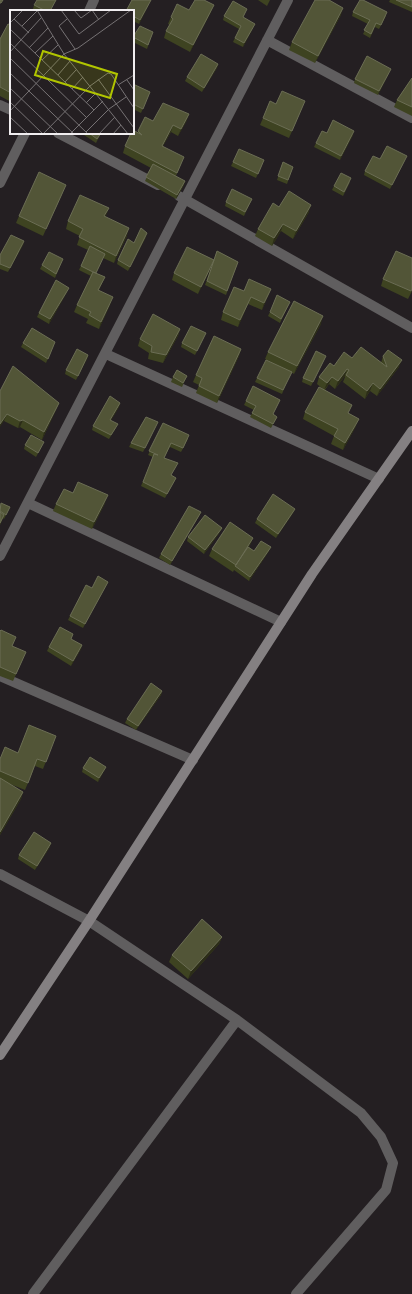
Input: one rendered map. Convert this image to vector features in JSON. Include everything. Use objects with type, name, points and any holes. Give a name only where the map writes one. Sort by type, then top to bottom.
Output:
[{"type":"street","points":[[89,10],[94,0]]},
{"type":"street","points":[[0,556],[106,354],[288,0]]},
{"type":"street","points":[[268,40],[412,118]]},
{"type":"street","points":[[0,105],[10,110]]},
{"type":"street","points":[[0,183],[24,134]]},
{"type":"street","points":[[60,134],[185,199],[412,328]]},
{"type":"street","points":[[106,354],[379,479]]},
{"type":"street","points":[[0,1055],[89,921],[312,574],[412,431]]},
{"type":"street","points":[[28,503],[281,622]]},
{"type":"street","points":[[0,676],[193,760]]},
{"type":"street","points":[[0,874],[89,921],[237,1020],[361,1113],[382,1137],[393,1163],[386,1190],[296,1294]]},
{"type":"street","points":[[33,1294],[237,1020]]},
{"type":"building","points":[[37,0],[56,0],[51,10],[44,10],[34,5]]},
{"type":"building","points":[[132,0],[151,0],[140,20],[134,17],[134,10],[127,10]]},
{"type":"building","points":[[195,0],[204,0],[214,5],[193,45],[166,31],[173,19],[171,17],[177,4],[189,10]]},
{"type":"building","points":[[315,0],[329,0],[343,8],[318,56],[292,42]]},
{"type":"building","points":[[360,0],[363,0],[387,12],[381,25],[376,23],[371,34],[364,30],[370,20],[353,12]]},
{"type":"building","points":[[396,0],[412,0],[412,7]]},
{"type":"building","points":[[233,1],[247,9],[243,17],[255,24],[244,43],[235,38],[241,26],[224,16]]},
{"type":"building","points":[[8,24],[10,25],[10,92],[0,87],[0,39]]},
{"type":"building","points":[[140,26],[153,32],[148,45],[134,38]]},
{"type":"building","points":[[201,54],[218,64],[204,88],[187,77]]},
{"type":"building","points":[[367,56],[391,69],[379,91],[355,79]]},
{"type":"building","points":[[412,78],[412,107],[397,100]]},
{"type":"building","points":[[134,84],[150,92],[143,109],[134,104]]},
{"type":"building","points":[[282,91],[305,101],[292,131],[263,118],[270,101],[276,104]]},
{"type":"building","points":[[163,103],[189,114],[181,129],[173,125],[162,146],[184,157],[177,173],[125,146],[131,134],[134,134],[134,131],[142,135],[138,131],[145,117],[153,121]]},
{"type":"building","points":[[333,120],[354,131],[341,156],[316,143],[322,131],[327,133]]},
{"type":"building","points":[[90,134],[100,134],[97,139]]},
{"type":"building","points":[[387,146],[407,156],[392,185],[365,171],[373,156],[380,159]]},
{"type":"building","points":[[239,149],[264,160],[258,174],[233,162]]},
{"type":"building","points":[[283,162],[293,167],[288,180],[278,176]]},
{"type":"building","points":[[153,164],[185,181],[177,195],[146,177]]},
{"type":"building","points":[[39,172],[66,185],[46,229],[19,216]]},
{"type":"building","points":[[341,173],[351,178],[344,192],[334,186]]},
{"type":"building","points":[[232,189],[252,199],[245,212],[226,202]]},
{"type":"building","points":[[289,191],[311,205],[296,231],[283,224],[274,238],[258,229],[273,203],[279,207]]},
{"type":"building","points":[[80,195],[109,208],[104,216],[129,228],[116,256],[79,237],[83,229],[68,221]]},
{"type":"building","points":[[141,228],[147,233],[130,267],[118,260],[128,239],[134,243]]},
{"type":"building","points":[[11,235],[24,241],[10,268],[0,264],[0,255]]},
{"type":"building","points":[[90,246],[105,254],[96,273],[81,266]]},
{"type":"building","points":[[187,247],[214,260],[201,287],[174,273]]},
{"type":"building","points":[[217,251],[238,262],[227,291],[207,281]]},
{"type":"building","points":[[396,251],[412,258],[411,291],[383,279]]},
{"type":"building","points":[[49,252],[63,259],[56,274],[42,265]]},
{"type":"building","points":[[93,272],[105,277],[98,290],[113,297],[101,322],[89,315],[91,312],[77,305]]},
{"type":"building","points":[[249,279],[271,289],[264,303],[251,297],[240,320],[223,312],[234,287],[244,291]]},
{"type":"building","points":[[56,280],[69,288],[50,319],[39,313]]},
{"type":"building","points":[[277,295],[290,302],[281,319],[270,312]]},
{"type":"building","points":[[294,301],[323,316],[297,366],[268,352]]},
{"type":"building","points":[[153,314],[180,329],[166,355],[151,352],[152,346],[140,339]]},
{"type":"building","points":[[191,326],[206,333],[197,351],[182,343]]},
{"type":"building","points":[[32,328],[55,342],[48,359],[23,343]]},
{"type":"building","points":[[214,336],[241,349],[219,396],[199,386],[202,378],[196,375]]},
{"type":"building","points":[[361,347],[387,367],[383,356],[388,350],[402,360],[380,389],[373,383],[367,391],[346,375],[349,370],[347,369],[338,381],[332,377],[327,383],[319,377],[330,363],[334,366],[344,352],[352,358]]},
{"type":"building","points":[[77,349],[88,355],[78,376],[66,370]]},
{"type":"building","points":[[316,351],[326,356],[313,382],[303,378]]},
{"type":"building","points":[[266,360],[292,372],[283,390],[257,378]]},
{"type":"building","points":[[13,366],[59,403],[44,432],[23,420],[20,421],[7,414],[0,424],[0,391]]},
{"type":"building","points":[[177,370],[187,376],[183,383],[173,377]]},
{"type":"building","points":[[253,386],[280,400],[273,414],[277,417],[273,424],[252,413],[256,406],[246,401]]},
{"type":"building","points":[[319,387],[352,405],[348,413],[359,419],[345,443],[334,436],[338,429],[305,412]]},
{"type":"building","points":[[110,396],[120,403],[110,420],[118,424],[111,435],[93,426]]},
{"type":"building","points":[[146,417],[158,422],[145,448],[131,443]]},
{"type":"building","points":[[163,423],[189,435],[183,448],[171,443],[164,458],[178,463],[171,475],[176,478],[167,494],[143,482],[154,454],[158,455],[149,451]]},
{"type":"building","points":[[31,435],[44,442],[38,453],[25,445]]},
{"type":"building","points":[[78,482],[108,495],[94,522],[56,504],[64,489],[73,493]]},
{"type":"building","points":[[273,494],[295,509],[278,534],[257,519]]},
{"type":"building","points":[[1,503],[10,507],[6,515],[0,511]]},
{"type":"building","points":[[189,506],[201,512],[172,561],[161,554]]},
{"type":"building","points":[[0,512],[4,515],[0,523]]},
{"type":"building","points":[[205,515],[222,528],[205,550],[188,537]]},
{"type":"building","points":[[230,522],[253,538],[236,565],[212,549]]},
{"type":"building","points":[[261,541],[271,547],[250,577],[235,566],[248,547],[254,551]]},
{"type":"building","points":[[98,576],[108,582],[85,624],[70,616],[86,585],[92,588]]},
{"type":"building","points":[[60,627],[73,634],[71,639],[82,645],[73,661],[49,647]]},
{"type":"building","points":[[1,630],[16,637],[12,646],[26,652],[16,674],[0,667]]},
{"type":"building","points":[[151,683],[162,691],[138,726],[127,719]]},
{"type":"building","points":[[29,725],[56,736],[46,762],[37,759],[28,783],[0,771],[0,759],[5,747],[18,753]]},
{"type":"building","points":[[90,757],[106,767],[99,778],[83,768]]},
{"type":"building","points":[[0,778],[23,792],[0,832]]},
{"type":"building","points":[[34,832],[51,843],[37,866],[19,855]]},
{"type":"building","points":[[202,919],[222,937],[191,971],[172,955]]}]
